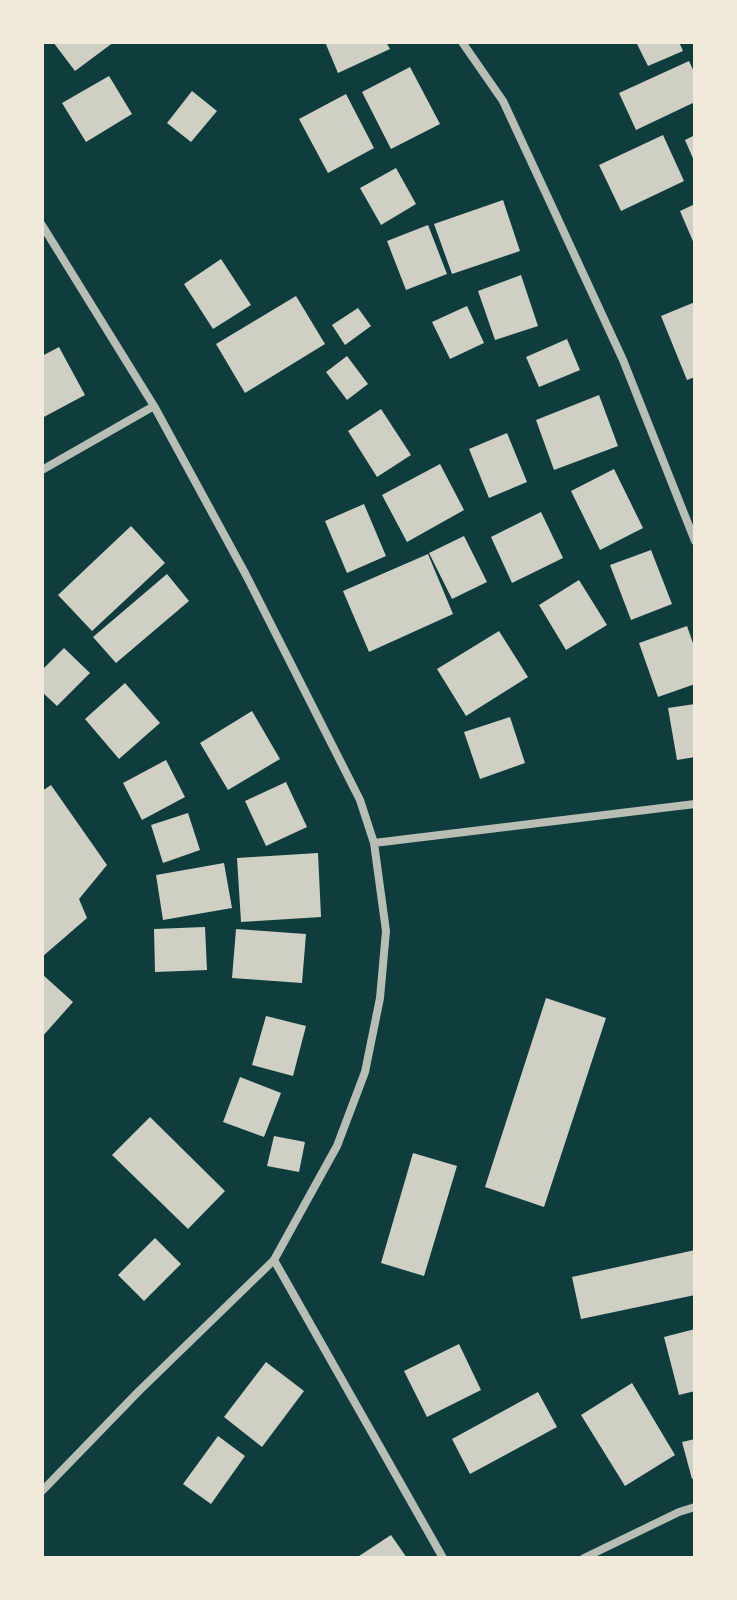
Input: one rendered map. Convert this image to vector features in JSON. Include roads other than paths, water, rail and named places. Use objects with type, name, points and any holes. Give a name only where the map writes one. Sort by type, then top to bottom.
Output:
[{"type":"street","points":[[462,42],[503,101],[563,229],[623,360],[695,541]]},
{"type":"street","points":[[42,225],[154,406],[246,575],[360,800],[374,843],[386,931],[380,998],[365,1072],[337,1146],[274,1260],[139,1391],[42,1491]]},
{"type":"street","points":[[42,470],[154,406]]},
{"type":"street","points":[[374,843],[695,804]]},
{"type":"street","points":[[274,1260],[443,1558]]},
{"type":"street","points":[[584,1558],[695,1507]]}]
